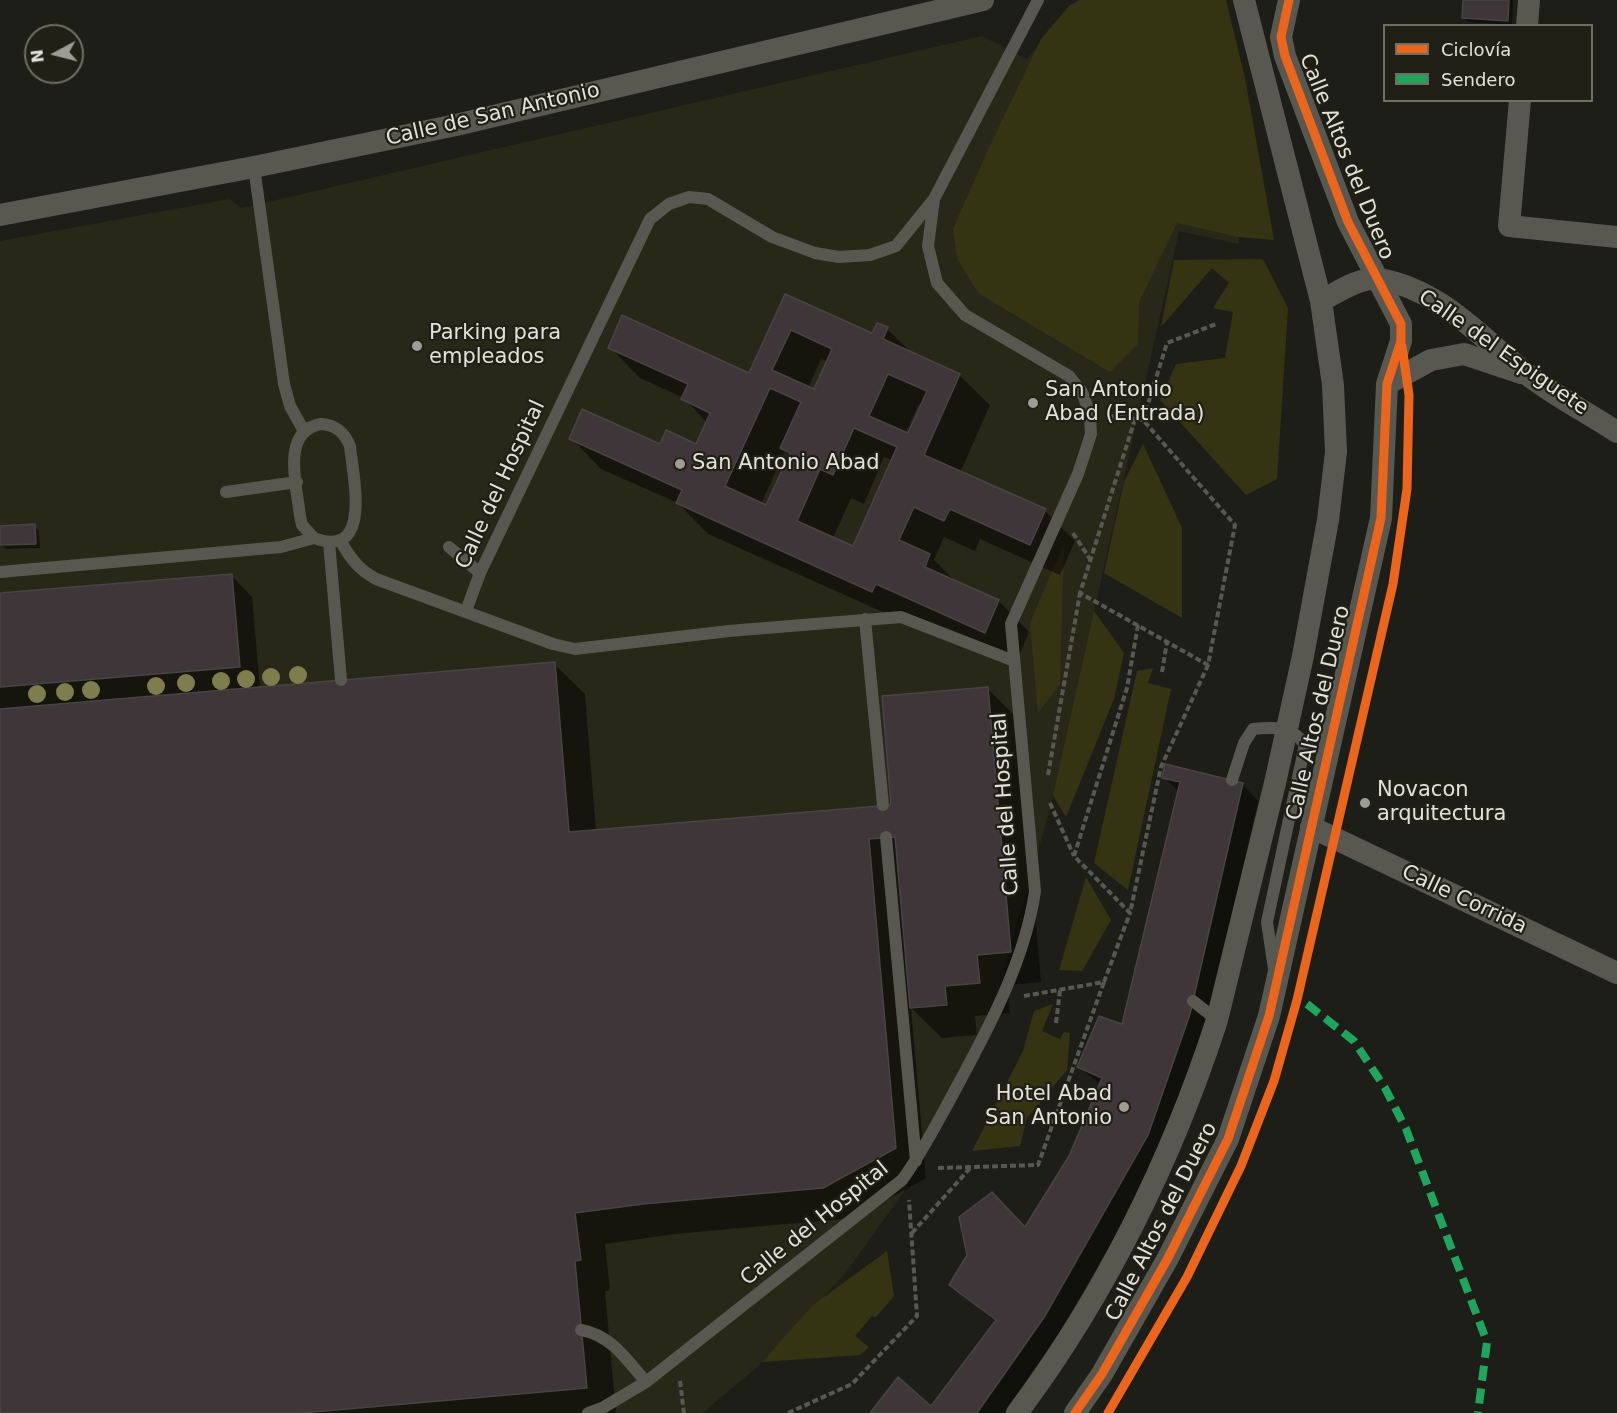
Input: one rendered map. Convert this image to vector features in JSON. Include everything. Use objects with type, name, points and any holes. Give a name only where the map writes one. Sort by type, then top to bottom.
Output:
[{"type":"street","name":"Calle de San Antonio","points":[[0,215],[254,167],[456,124],[983,0]]},
{"type":"street","name":"Calle Altos del Duero","points":[[1017,1413],[1040,1382],[1105,1278],[1186,1110],[1217,1020],[1287,730],[1328,520],[1336,452],[1334,385],[1321,301],[1244,0]]},
{"type":"street","name":"Calle Altos del Duero","points":[[1075,1413],[1102,1374],[1162,1267],[1227,1139],[1269,1016],[1311,827],[1341,707],[1381,518],[1387,384],[1401,341],[1401,324],[1348,222],[1285,56],[1281,37],[1289,0]]},
{"type":"street","points":[[1527,24],[1529,0]]},
{"type":"street","points":[[1520,102],[1509,226],[1617,237]]},
{"type":"street","points":[[1321,301],[1346,285],[1377,278]]},
{"type":"street","name":"Calle del Espiguete","points":[[1377,278],[1425,294],[1483,334],[1528,375],[1617,432]]},
{"type":"street","points":[[1387,384],[1431,360],[1464,354],[1528,375]]},
{"type":"street","name":"Calle Corrida","points":[[1311,827],[1617,973]]},
{"type":"lane","name":"Calle del Hospital","points":[[466,611],[480,573],[650,219],[669,204],[689,197],[708,199],[772,237],[815,253],[839,257],[870,255],[896,246],[934,199],[1038,0]]},
{"type":"lane","points":[[254,167],[284,384],[290,406],[304,431]]},
{"type":"lane","name":"Calle del Hospital","points":[[588,1413],[604,1407],[646,1382],[893,1188],[916,1161],[978,1047],[1009,978],[1032,912],[1035,891],[1011,624],[1078,474],[1091,434],[1090,414],[1082,392],[1068,376],[965,315],[938,283],[928,246],[934,199]]},
{"type":"lane","points":[[314,538],[302,525],[294,450],[304,431],[315,425],[329,425],[342,432],[350,446],[356,520],[352,528],[335,541]]},
{"type":"lane","points":[[226,492],[297,482]]},
{"type":"lane","points":[[0,572],[281,547],[314,538],[335,541],[361,570],[376,579],[553,645],[575,649],[687,634],[900,617],[1014,661]]},
{"type":"lane","points":[[335,541],[341,680]]},
{"type":"lane","points":[[449,547],[480,573]]},
{"type":"lane","points":[[865,619],[883,805]]},
{"type":"lane","name":"Calle Altos del Duero","points":[[1232,780],[1244,743],[1253,729],[1273,727],[1300,736],[1305,745],[1267,922],[1276,987]]},
{"type":"lane","points":[[886,837],[916,1161]]},
{"type":"lane","points":[[1193,1001],[1217,1020]]},
{"type":"lane","points":[[581,1330],[597,1333],[611,1343],[646,1382]]},
{"type":"path","points":[[1143,420],[1167,343],[1216,324]]},
{"type":"path","points":[[938,1168],[1038,1165],[1130,913],[1161,767],[1208,665],[1235,525],[1143,420],[1111,416]]},
{"type":"path","points":[[1047,783],[1080,593],[1135,419]]},
{"type":"path","points":[[1069,526],[1091,560]]},
{"type":"path","points":[[1080,593],[1208,665]]},
{"type":"path","points":[[1074,856],[1127,688],[1138,625]]},
{"type":"path","points":[[1162,672],[1167,642]]},
{"type":"path","points":[[1045,793],[1074,856],[1130,913]]},
{"type":"path","points":[[1021,997],[1104,982]]},
{"type":"path","points":[[1056,1023],[1060,990]]},
{"type":"path","points":[[911,1233],[971,1167]]},
{"type":"path","points":[[788,1413],[852,1384],[917,1316],[909,1196]]},
{"type":"path","points":[[679,1376],[684,1413]]},
{"type":"shaded area","points":[[1079,0],[1214,0],[1228,67],[1239,244],[1179,231],[1050,809],[979,1058],[903,1193],[844,1275],[754,1370],[702,1413],[0,1413],[0,241],[229,199],[242,208],[982,36],[1027,59]]},
{"type":"shaded area","points":[[1080,0],[1226,0],[1245,78],[1274,240],[1239,237],[1177,223],[1139,302],[1138,344],[1110,372],[978,293],[957,258],[953,229],[1041,39],[1069,6]]},
{"type":"shaded area","points":[[1263,259],[1288,308],[1277,479],[1246,495],[1160,400],[1176,364],[1225,358],[1233,312],[1213,308],[1229,283],[1212,268],[1161,327],[1174,260]]},
{"type":"shaded area","points":[[1143,444],[1182,528],[1182,618],[1104,573],[1124,482]]},
{"type":"shaded area","points":[[1064,544],[1060,684],[1038,713],[1030,623]]},
{"type":"shaded area","points":[[1094,611],[1124,653],[1114,699],[1066,817],[1053,795]]},
{"type":"shaded area","points":[[1153,668],[1148,683],[1171,689],[1128,890],[1094,863],[1137,671]]},
{"type":"shaded area","points":[[1086,877],[1111,920],[1082,971],[1059,970]]},
{"type":"shaded area","points":[[1053,1004],[1042,1031],[1060,1039],[1064,1032],[1070,1033],[1067,1070],[1027,1118],[1020,1146],[972,1151],[1023,1051],[1034,1011]]},
{"type":"shaded area","points":[[887,1251],[894,1296],[855,1336],[869,1347],[860,1355],[762,1362],[813,1305]]},
{"type":"building","points":[[1463,0],[1509,0],[1508,21],[1462,18]]},
{"type":"building","name":"San Antonio Abad","points":[[785,294],[872,333],[877,323],[888,327],[883,339],[960,374],[924,455],[1046,509],[1030,545],[950,509],[944,521],[914,507],[899,540],[930,554],[925,567],[999,600],[985,633],[876,584],[872,592],[676,503],[682,490],[569,439],[582,409],[660,444],[666,430],[696,444],[710,413],[681,399],[688,384],[608,348],[622,315],[749,373]],"holes":[[[791,330],[832,349],[814,389],[772,370]],[[888,374],[927,391],[908,433],[869,416]],[[770,388],[801,402],[780,448],[790,453],[766,505],[725,486]],[[854,428],[897,447],[853,546],[797,521],[820,469],[833,475]]]},
{"type":"building","points":[[35,524],[36,544],[0,545],[0,526]]},
{"type":"building","points":[[232,574],[240,667],[0,687],[0,593]]},
{"type":"building","points":[[555,662],[569,832],[891,805],[882,696],[988,687],[1011,952],[977,955],[980,983],[945,986],[947,1005],[910,1008],[895,837],[869,839],[896,1148],[823,1188],[643,1204],[575,1213],[581,1260],[575,1261],[587,1388],[302,1413],[0,1413],[0,709]]},
{"type":"building","name":"Hotel Abad San Antonio","points":[[1165,764],[1243,783],[1190,1014],[1148,1135],[1045,1316],[977,1413],[870,1413],[898,1377],[931,1406],[996,1320],[949,1285],[967,1255],[959,1217],[992,1192],[1025,1227],[1069,1156],[1102,1078],[1077,1067],[1099,1016],[1122,1024],[1180,782],[1162,778]]},
{"type":"marked path","points":[[1307,1004],[1354,1041],[1385,1088],[1406,1129],[1487,1342],[1478,1413]]},
{"type":"cycle path","points":[[1075,1413],[1102,1374],[1168,1258],[1228,1139],[1269,1016],[1381,518],[1387,384],[1401,341],[1401,324],[1348,222],[1285,56],[1281,37],[1289,0]]},
{"type":"cycle path","points":[[1108,1413],[1187,1277],[1241,1166],[1274,1081],[1297,1000],[1393,584],[1407,489],[1409,395],[1402,346]]},
{"type":"place","name":"Parking para empleados","points":[[417,346]]},
{"type":"place","name":"San Antonio Abad (Entrada)","points":[[1033,403]]},
{"type":"place","name":"San Antonio Abad","points":[[680,464]]},
{"type":"place","name":"Novacon arquitectura","points":[[1365,803]]},
{"type":"place","name":"Hotel Abad San Antonio","points":[[1124,1107]]}]
